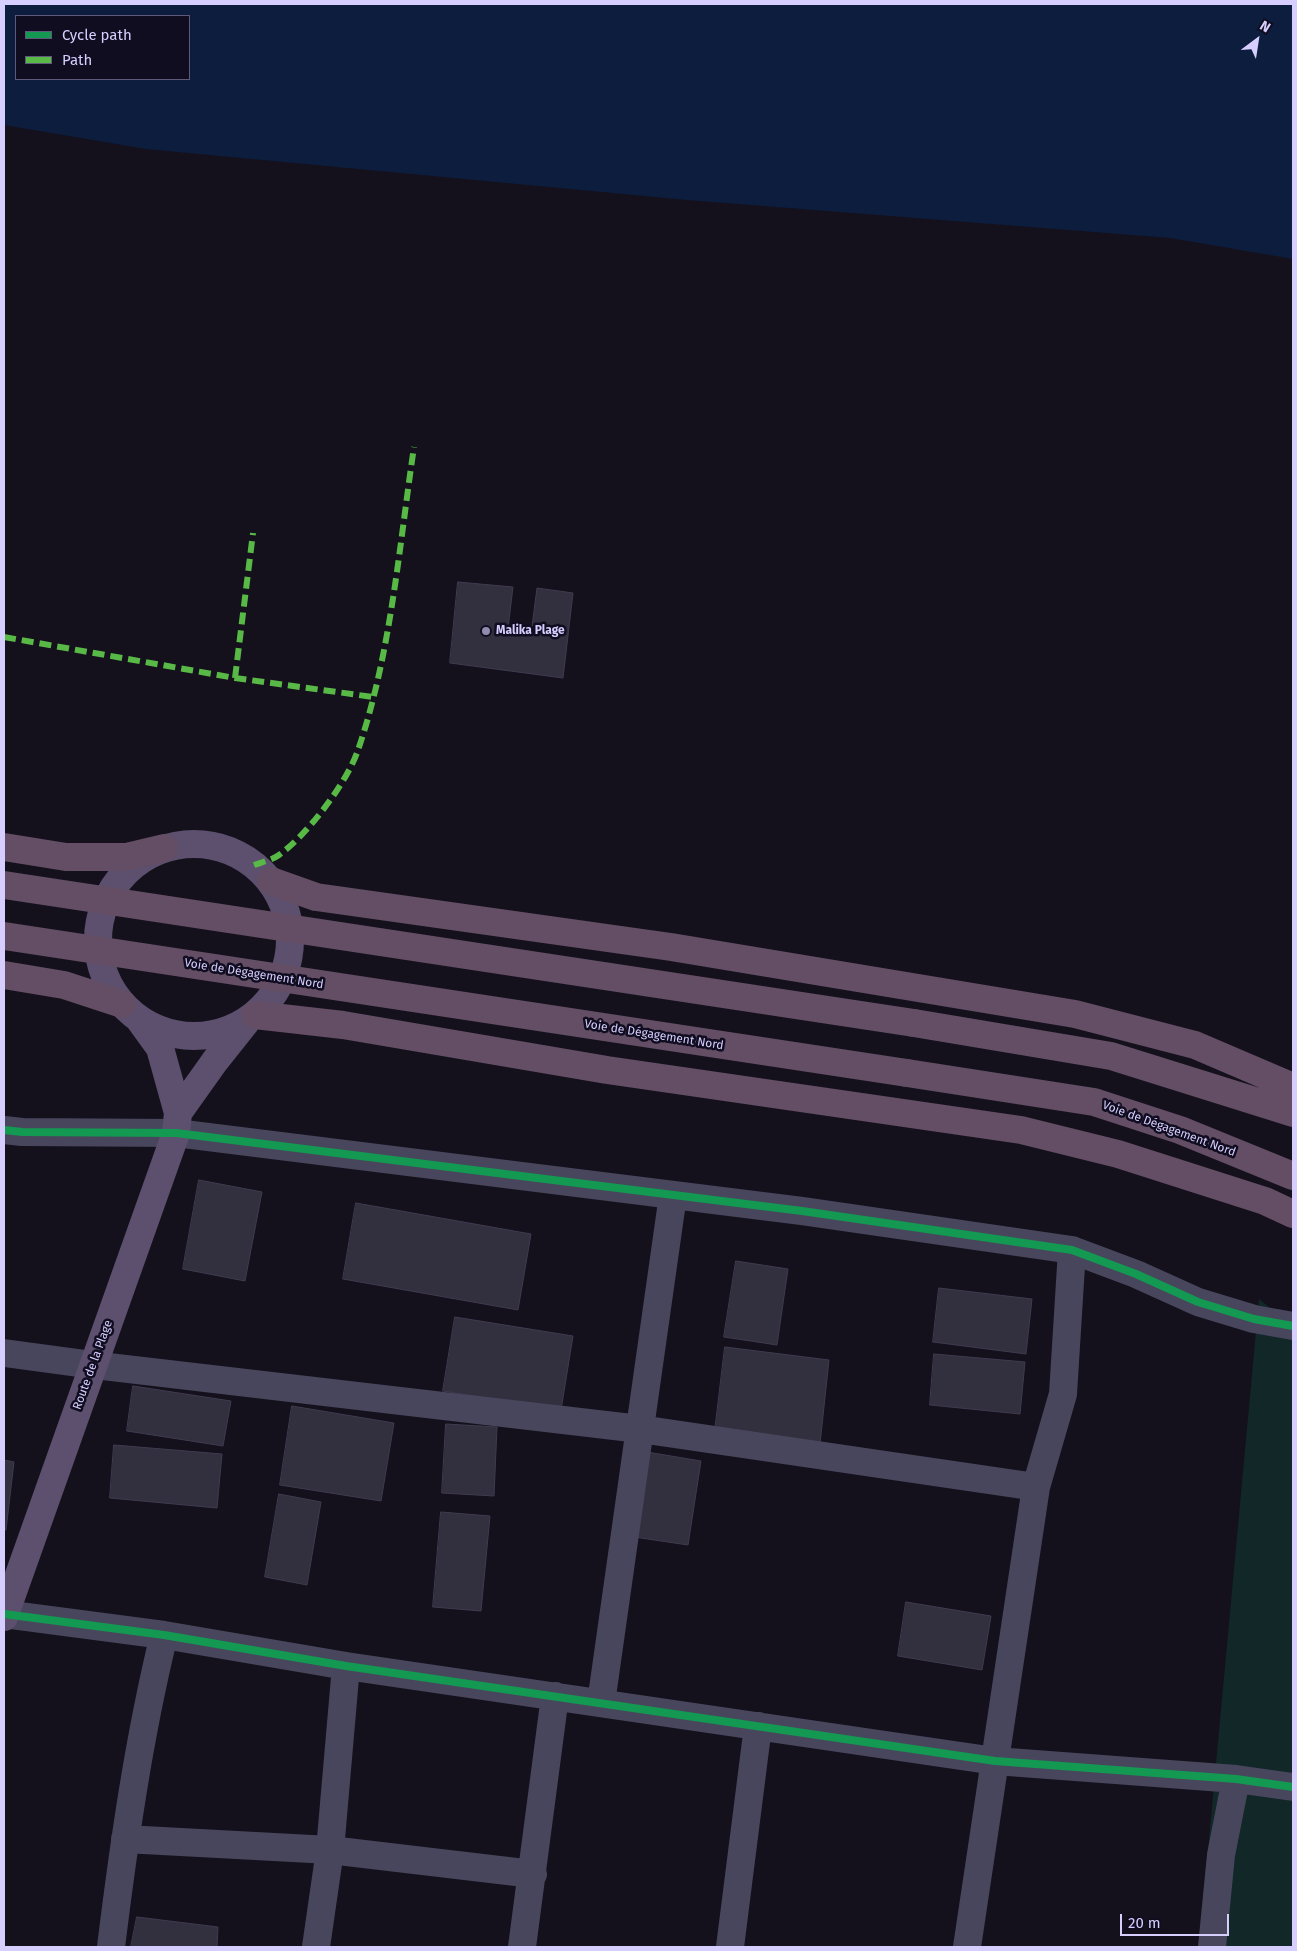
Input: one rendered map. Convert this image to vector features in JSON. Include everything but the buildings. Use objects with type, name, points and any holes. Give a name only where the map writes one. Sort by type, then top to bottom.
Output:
[{"type":"highway","points":[[4,847],[66,857],[126,856],[164,848]]},
{"type":"highway","points":[[271,881],[316,897],[671,947],[1075,1014],[1195,1045],[1293,1087]]},
{"type":"highway","points":[[4,885],[914,1023],[1111,1056],[1293,1113]]},
{"type":"highway","name":"Voie de Dégagement Nord","points":[[4,936],[1094,1102],[1180,1130],[1293,1176]]},
{"type":"highway","points":[[4,975],[64,984],[131,1012]]},
{"type":"highway","points":[[250,1019],[343,1026],[607,1070],[1021,1130],[1118,1154],[1265,1201],[1293,1214]]},
{"type":"main road","points":[[131,1012],[159,1030],[181,1036],[203,1036],[226,1032],[250,1019],[264,1008],[278,990],[287,968],[291,946],[290,923],[282,901],[271,881],[254,865],[235,853],[213,846],[189,844],[164,848],[142,859],[124,874],[109,894],[100,917],[98,941],[101,965],[110,986],[160,1048],[177,1123]]},
{"type":"main road","name":"Route de la Plage","points":[[4,1615],[177,1123],[215,1061],[250,1019]]},
{"type":"street","points":[[4,1130],[22,1132],[177,1123],[1072,1250],[1136,1274],[1198,1302],[1254,1319],[1293,1326]]},
{"type":"street","points":[[601,1703],[674,1195]]},
{"type":"street","points":[[967,1947],[1036,1487],[1063,1394],[1072,1250]]},
{"type":"street","points":[[4,1353],[640,1429],[1036,1487]]},
{"type":"street","points":[[4,1615],[164,1635],[346,1666],[994,1761],[1236,1779],[1293,1787]]},
{"type":"street","points":[[111,1947],[125,1838],[149,1695],[164,1635]]},
{"type":"street","points":[[316,1947],[330,1850],[346,1666]]},
{"type":"street","points":[[522,1947],[555,1696]]},
{"type":"street","points":[[730,1947],[758,1726]]},
{"type":"street","points":[[1212,1947],[1221,1855],[1236,1779]]},
{"type":"street","points":[[125,1838],[330,1850],[533,1874]]},
{"type":"green space","points":[[1259,1299],[1293,1326],[1293,1947],[1199,1947]]},
{"type":"water","points":[[4,4],[1293,4],[1293,259],[1170,238],[687,200],[146,149],[4,125]]},
{"type":"marked path","points":[[254,865],[279,855],[302,835],[336,792],[353,763],[358,750],[379,676],[393,600],[414,447]]},
{"type":"marked path","points":[[235,678],[253,533]]},
{"type":"marked path","points":[[4,637],[235,678],[373,697]]},
{"type":"cycle path","points":[[4,1130],[22,1132],[176,1133],[802,1211],[1072,1250],[1136,1274],[1198,1302],[1254,1319],[1293,1326]]},
{"type":"cycle path","points":[[4,1614],[164,1635],[346,1666],[995,1761],[1236,1779],[1293,1787]]},
{"type":"place","name":"Malika Plage","points":[[486,631]]}]
